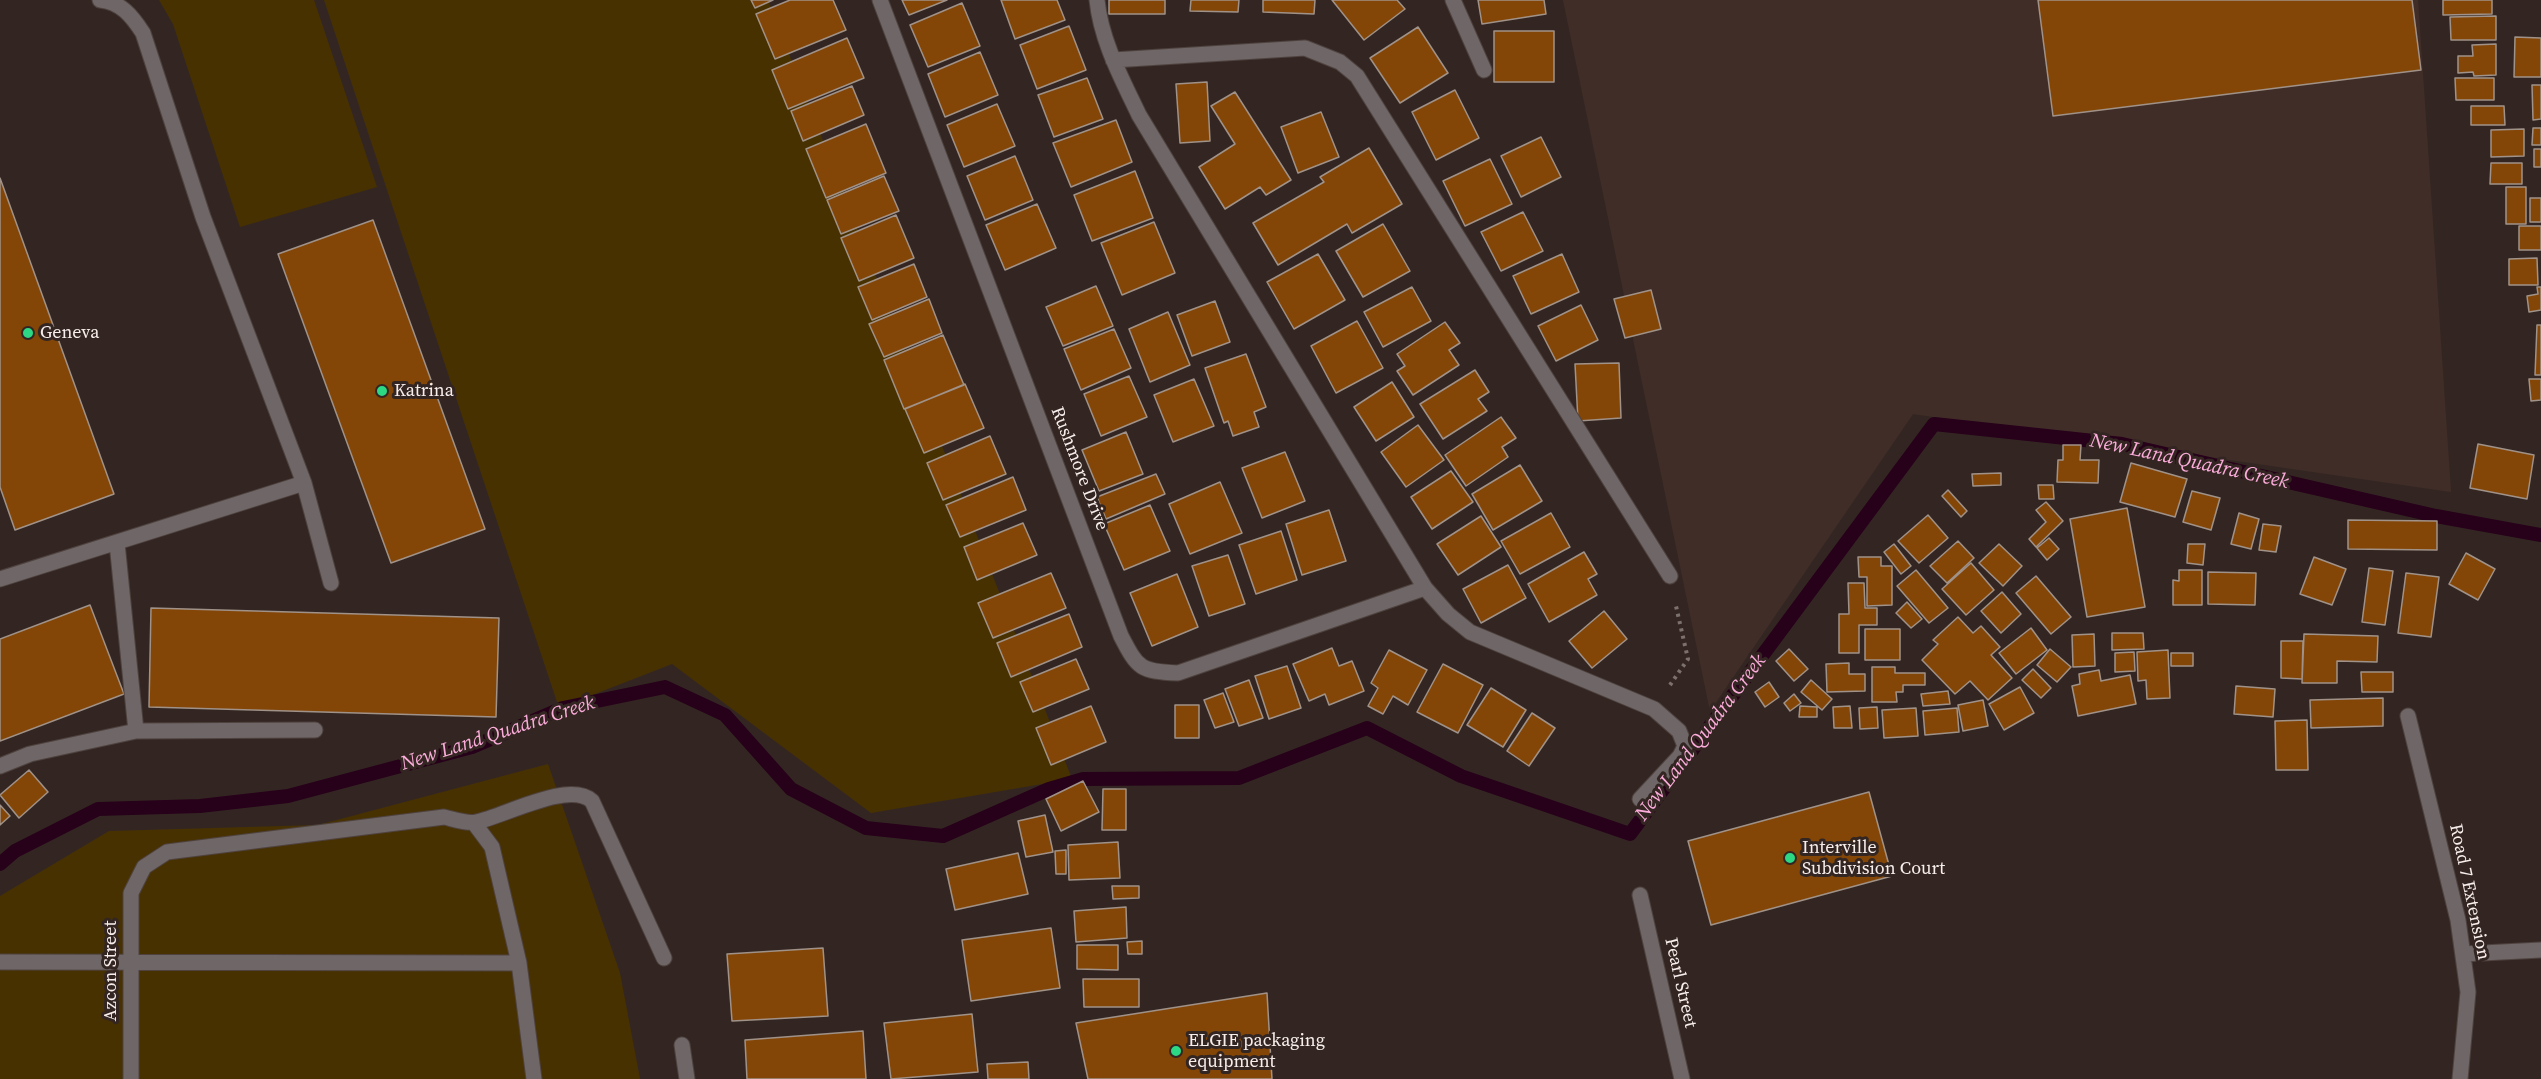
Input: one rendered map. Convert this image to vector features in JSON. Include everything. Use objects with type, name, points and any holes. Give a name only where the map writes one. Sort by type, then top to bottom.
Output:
[{"type":"street","points":[[100,0],[110,1],[130,14],[143,33],[203,217],[304,483],[331,583]]},
{"type":"street","name":"Rushmore Drive","points":[[880,0],[1121,636],[1134,662],[1151,672],[1178,673],[1425,588]]},
{"type":"street","points":[[1097,0],[1098,12],[1113,60],[1139,115],[1425,588],[1448,614],[1470,632],[1654,709],[1679,730],[1685,746],[1680,756],[1640,799]]},
{"type":"street","points":[[1453,0],[1484,70]]},
{"type":"street","points":[[1113,60],[1305,48],[1340,62],[1357,76],[1670,576]]},
{"type":"street","points":[[0,579],[304,483]]},
{"type":"street","points":[[117,543],[136,731]]},
{"type":"street","name":"Road 7 Extension","points":[[2408,716],[2458,920],[2469,992],[2460,1079]]},
{"type":"street","points":[[0,766],[30,754],[136,731],[315,730]]},
{"type":"street","points":[[534,1079],[519,963],[492,847],[474,823],[565,794],[586,795],[592,801],[664,958]]},
{"type":"street","name":"Azcon Street","points":[[131,1079],[131,893],[144,867],[167,852],[444,817],[474,823]]},
{"type":"street","name":"Pearl Street","points":[[1640,895],[1682,1079]]},
{"type":"street","points":[[2463,954],[2541,950]]},
{"type":"street","points":[[0,962],[519,963]]},
{"type":"street","points":[[682,1045],[687,1079]]},
{"type":"path","points":[[1654,709],[1688,659],[1670,576]]},
{"type":"shaded area","points":[[159,0],[314,0],[377,187],[240,227],[173,24]]},
{"type":"shaded area","points":[[324,0],[768,0],[1072,779],[871,813],[672,664],[559,708]]},
{"type":"shaded area","points":[[1563,0],[2418,0],[2451,492],[1913,414],[1710,711]]},
{"type":"shaded area","points":[[548,764],[620,973],[640,1079],[0,1079],[0,896],[109,831],[318,825]]},
{"type":"building","points":[[751,0],[773,0],[755,8]]},
{"type":"building","points":[[790,0],[833,0],[846,30],[775,59],[756,14]]},
{"type":"building","points":[[902,0],[947,0],[909,15]]},
{"type":"building","points":[[1001,0],[1057,0],[1065,20],[1015,39]]},
{"type":"building","points":[[1109,0],[1165,0],[1165,14],[1109,14]]},
{"type":"building","points":[[1191,0],[1239,0],[1238,12],[1190,11]]},
{"type":"building","points":[[1263,0],[1315,0],[1314,14],[1263,12]]},
{"type":"building","points":[[1332,0],[1397,0],[1405,9],[1364,40]]},
{"type":"building","points":[[1478,0],[1544,0],[1546,14],[1482,24]]},
{"type":"building","points":[[2038,0],[2412,0],[2421,70],[2053,116]]},
{"type":"building","points":[[2443,0],[2492,0],[2492,14],[2443,15]]},
{"type":"building","points":[[962,3],[980,46],[928,67],[910,25]]},
{"type":"building","points":[[2496,16],[2496,40],[2451,40],[2450,17]]},
{"type":"building","points":[[1069,26],[1086,70],[1037,89],[1020,45]]},
{"type":"building","points":[[1418,27],[1448,73],[1400,103],[1370,58]]},
{"type":"building","points":[[1494,31],[1554,31],[1554,82],[1494,82]]},
{"type":"building","points":[[2515,37],[2541,38],[2541,77],[2514,77]]},
{"type":"building","points":[[847,38],[864,78],[788,109],[772,70]]},
{"type":"building","points":[[2496,44],[2496,75],[2474,76],[2473,72],[2458,73],[2458,56],[2473,56],[2472,45]]},
{"type":"building","points":[[980,52],[998,95],[945,117],[928,74]]},
{"type":"building","points":[[1087,78],[1103,119],[1054,137],[1038,95]]},
{"type":"building","points":[[2455,78],[2494,78],[2494,100],[2456,100]]},
{"type":"building","points":[[1207,82],[1210,141],[1180,143],[1176,84]]},
{"type":"building","points":[[2532,85],[2541,85],[2541,119],[2533,120]]},
{"type":"building","points":[[852,86],[864,115],[803,141],[791,111]]},
{"type":"building","points":[[1455,90],[1479,138],[1436,160],[1412,112]]},
{"type":"building","points":[[1235,92],[1291,180],[1266,195],[1260,187],[1225,209],[1199,167],[1235,144],[1211,106]]},
{"type":"building","points":[[997,104],[1015,146],[964,167],[947,125]]},
{"type":"building","points":[[2471,106],[2504,106],[2505,125],[2471,125]]},
{"type":"building","points":[[1321,112],[1339,157],[1298,173],[1281,127]]},
{"type":"building","points":[[1116,120],[1132,162],[1071,187],[1053,143]]},
{"type":"building","points":[[866,124],[886,173],[826,198],[806,149]]},
{"type":"building","points":[[2533,128],[2541,128],[2541,145],[2532,145]]},
{"type":"building","points":[[2524,129],[2524,156],[2491,157],[2491,130]]},
{"type":"building","points":[[1541,137],[1561,177],[1521,197],[1501,156]]},
{"type":"building","points":[[1369,148],[1402,204],[1352,233],[1347,224],[1278,265],[1253,223],[1324,182],[1320,177]]},
{"type":"building","points":[[2534,149],[2541,149],[2541,167],[2534,167]]},
{"type":"building","points":[[1015,156],[1033,200],[985,220],[967,176]]},
{"type":"building","points":[[1490,159],[1512,204],[1465,226],[1443,181]]},
{"type":"building","points":[[2491,163],[2522,163],[2522,184],[2490,184]]},
{"type":"building","points":[[1135,171],[1153,218],[1092,241],[1074,195]]},
{"type":"building","points":[[884,176],[899,211],[841,234],[827,200]]},
{"type":"building","name":"Geneva","points":[[0,178],[114,494],[15,530],[0,487]]},
{"type":"building","points":[[2506,187],[2526,187],[2526,224],[2506,224]]},
{"type":"building","points":[[2530,198],[2541,198],[2541,222],[2530,222]]},
{"type":"building","points":[[1037,204],[1056,248],[1005,270],[986,225]]},
{"type":"building","points":[[1523,212],[1543,251],[1501,271],[1481,232]]},
{"type":"building","points":[[896,215],[914,258],[859,281],[841,238]]},
{"type":"building","name":"Katrina","points":[[373,220],[485,529],[391,563],[278,254]]},
{"type":"building","points":[[1154,222],[1175,273],[1122,295],[1101,243]]},
{"type":"building","points":[[1383,224],[1410,271],[1363,297],[1336,251]]},
{"type":"building","points":[[2519,226],[2541,226],[2541,250],[2519,250]]},
{"type":"building","points":[[1318,254],[1345,300],[1294,329],[1267,282]]},
{"type":"building","points":[[1562,254],[1579,292],[1531,314],[1513,276]]},
{"type":"building","points":[[2537,258],[2538,285],[2509,285],[2509,259]]},
{"type":"building","points":[[914,264],[927,297],[872,320],[858,287]]},
{"type":"building","points":[[1096,286],[1113,326],[1063,346],[1046,307]]},
{"type":"building","points":[[1412,287],[1431,321],[1383,347],[1364,312]]},
{"type":"building","points":[[2537,287],[2541,287],[2541,310],[2529,312],[2527,296],[2538,294]]},
{"type":"building","points":[[1651,290],[1661,329],[1625,338],[1614,299]]},
{"type":"building","points":[[929,299],[942,333],[884,357],[869,324]]},
{"type":"building","points":[[1215,301],[1230,342],[1192,356],[1177,315]]},
{"type":"building","points":[[1581,305],[1598,340],[1556,361],[1538,326]]},
{"type":"building","points":[[1168,312],[1190,365],[1150,382],[1129,329]]},
{"type":"building","points":[[1357,321],[1383,368],[1336,393],[1311,346]]},
{"type":"building","points":[[1445,322],[1460,343],[1449,350],[1459,365],[1413,395],[1397,371],[1405,366],[1397,354]]},
{"type":"building","points":[[2537,325],[2541,325],[2541,375],[2535,375]]},
{"type":"building","points":[[1114,329],[1131,368],[1081,390],[1064,349]]},
{"type":"building","points":[[943,335],[964,385],[904,409],[884,360]]},
{"type":"building","points":[[1246,354],[1266,407],[1254,412],[1259,427],[1233,436],[1228,421],[1224,423],[1205,368]]},
{"type":"building","points":[[1619,363],[1621,418],[1578,421],[1575,364]]},
{"type":"building","points":[[1475,370],[1489,392],[1478,399],[1487,411],[1443,439],[1420,404]]},
{"type":"building","points":[[1129,376],[1147,417],[1101,436],[1084,394]]},
{"type":"building","points":[[1194,379],[1214,426],[1173,442],[1154,395]]},
{"type":"building","points":[[2529,379],[2541,379],[2541,400],[2531,401]]},
{"type":"building","points":[[1392,382],[1414,417],[1376,441],[1354,407]]},
{"type":"building","points":[[965,384],[984,428],[924,453],[905,409]]},
{"type":"building","points":[[1501,417],[1516,438],[1502,447],[1508,457],[1466,486],[1445,455]]},
{"type":"building","points":[[1418,425],[1444,460],[1406,487],[1381,452]]},
{"type":"building","points":[[1126,432],[1143,474],[1099,491],[1082,450]]},
{"type":"building","points":[[990,436],[1006,474],[943,500],[927,463]]},
{"type":"building","points":[[2478,444],[2534,455],[2527,499],[2470,488]]},
{"type":"building","points":[[2063,445],[2081,445],[2080,460],[2099,460],[2098,483],[2057,482],[2058,460],[2063,460]]},
{"type":"building","points":[[1285,452],[1305,501],[1262,518],[1242,468]]},
{"type":"building","points":[[2131,463],[2187,479],[2175,517],[2120,502]]},
{"type":"building","points":[[1520,465],[1542,501],[1493,530],[1472,494]]},
{"type":"building","points":[[1451,471],[1473,502],[1432,529],[1411,497]]},
{"type":"building","points":[[2001,473],[2001,485],[1973,486],[1972,474]]},
{"type":"building","points":[[1156,474],[1165,494],[1106,519],[1097,497]]},
{"type":"building","points":[[1013,477],[1026,510],[960,537],[946,505]]},
{"type":"building","points":[[1220,482],[1242,533],[1190,554],[1169,504]]},
{"type":"building","points":[[2038,485],[2053,485],[2054,499],[2039,499]]},
{"type":"building","points":[[1948,490],[1967,511],[1961,517],[1942,496]]},
{"type":"building","points":[[2192,491],[2220,498],[2211,530],[2183,522]]},
{"type":"building","points":[[2046,502],[2063,521],[2036,547],[2029,539],[2046,522],[2036,510]]},
{"type":"building","points":[[1150,505],[1170,551],[1124,570],[1104,524]]},
{"type":"building","points":[[2127,508],[2145,607],[2087,617],[2070,519]]},
{"type":"building","points":[[1329,510],[1346,561],[1302,575],[1286,524]]},
{"type":"building","points":[[1551,513],[1570,547],[1520,574],[1501,541]]},
{"type":"building","points":[[2239,513],[2259,519],[2251,549],[2231,544]]},
{"type":"building","points":[[1928,515],[1948,538],[1919,563],[1898,541]]},
{"type":"building","points":[[1481,516],[1501,547],[1458,575],[1437,544]]},
{"type":"building","points":[[2348,520],[2437,521],[2437,550],[2348,549]]},
{"type":"building","points":[[1023,523],[1037,555],[977,580],[964,547]]},
{"type":"building","points":[[2263,524],[2281,526],[2276,552],[2259,550]]},
{"type":"building","points":[[1281,531],[1297,580],[1256,594],[1239,545]]},
{"type":"building","points":[[2049,538],[2059,549],[2047,560],[2037,548]]},
{"type":"building","points":[[1958,541],[1974,558],[1947,583],[1930,566]]},
{"type":"building","points":[[1894,544],[1911,566],[1901,574],[1884,552]]},
{"type":"building","points":[[1999,544],[2022,566],[2003,586],[1979,563]]},
{"type":"building","points":[[2188,544],[2205,544],[2203,565],[2187,563]]},
{"type":"building","points":[[1584,552],[1597,574],[1588,579],[1597,595],[1549,622],[1528,584]]},
{"type":"building","points":[[2466,553],[2495,569],[2478,600],[2449,584]]},
{"type":"building","points":[[1228,555],[1245,604],[1209,616],[1192,566]]},
{"type":"building","points":[[1858,557],[1881,557],[1881,566],[1892,566],[1892,605],[1867,606],[1867,577],[1859,577]]},
{"type":"building","points":[[2314,557],[2346,569],[2332,605],[2300,594]]},
{"type":"building","points":[[1971,563],[1994,590],[1966,615],[1942,589]]},
{"type":"building","points":[[1508,565],[1526,598],[1481,623],[1463,589]]},
{"type":"building","points":[[2369,568],[2393,571],[2385,625],[2362,622]]},
{"type":"building","points":[[1916,570],[1948,608],[1929,623],[1897,586]]},
{"type":"building","points":[[2179,570],[2202,570],[2202,605],[2173,605],[2173,580],[2179,581]]},
{"type":"building","points":[[2208,572],[2256,573],[2255,605],[2208,604]]},
{"type":"building","points":[[1051,573],[1066,608],[993,638],[978,603]]},
{"type":"building","points":[[2406,573],[2439,577],[2431,637],[2398,633]]},
{"type":"building","points":[[1177,574],[1198,627],[1152,646],[1130,593]]},
{"type":"building","points":[[2036,576],[2071,617],[2051,634],[2016,593]]},
{"type":"building","points":[[1848,583],[1864,583],[1865,608],[1877,608],[1877,625],[1859,625],[1859,653],[1839,653],[1839,614],[1849,614]]},
{"type":"building","points":[[2002,592],[2021,614],[2001,633],[1981,611]]},
{"type":"building","points":[[1907,602],[1922,619],[1911,628],[1896,613]]},
{"type":"building","points":[[90,605],[124,694],[0,741],[0,639]]},
{"type":"building","points":[[151,608],[499,618],[496,717],[149,707]]},
{"type":"building","points":[[1604,611],[1627,639],[1592,668],[1569,641]]},
{"type":"building","points":[[1069,614],[1082,647],[1011,677],[997,643]]},
{"type":"building","points":[[1958,617],[1973,633],[1981,626],[2000,647],[1991,655],[2012,678],[1988,700],[1970,681],[1955,694],[1922,660],[1938,644],[1933,640]]},
{"type":"building","points":[[2031,628],[2047,650],[2016,674],[1999,653]]},
{"type":"building","points":[[1865,629],[1900,629],[1900,660],[1865,660]]},
{"type":"building","points":[[2112,633],[2143,633],[2144,649],[2112,650]]},
{"type":"building","points":[[2094,634],[2095,666],[2073,667],[2072,635]]},
{"type":"building","points":[[2304,634],[2378,636],[2377,662],[2337,661],[2337,683],[2302,683]]},
{"type":"building","points":[[2281,641],[2303,641],[2302,679],[2281,678]]},
{"type":"building","points":[[1332,648],[1339,666],[1352,661],[1364,691],[1329,705],[1325,694],[1309,701],[1293,664]]},
{"type":"building","points":[[1789,649],[1808,669],[1794,681],[1776,661]]},
{"type":"building","points":[[2050,649],[2071,667],[2057,682],[2037,665]]},
{"type":"building","points":[[1389,650],[1427,670],[1408,705],[1393,696],[1383,714],[1368,706],[1378,688],[1371,683]]},
{"type":"building","points":[[2168,650],[2170,698],[2147,699],[2146,680],[2138,681],[2137,652]]},
{"type":"building","points":[[2134,652],[2135,671],[2115,672],[2115,653]]},
{"type":"building","points":[[2171,653],[2193,653],[2193,666],[2171,666]]},
{"type":"building","points":[[1076,659],[1089,689],[1033,712],[1020,682]]},
{"type":"building","points":[[1849,663],[1849,674],[1865,674],[1865,691],[1827,692],[1826,664]]},
{"type":"building","points":[[1443,664],[1483,685],[1458,733],[1417,712]]},
{"type":"building","points":[[1287,666],[1301,708],[1269,719],[1255,676]]},
{"type":"building","points":[[1872,667],[1895,667],[1895,673],[1925,673],[1925,685],[1903,685],[1903,692],[1896,692],[1897,702],[1872,702]]},
{"type":"building","points":[[2033,669],[2051,688],[2041,698],[2022,680]]},
{"type":"building","points":[[2099,670],[2101,681],[2130,675],[2136,704],[2078,716],[2072,686],[2080,684],[2079,674]]},
{"type":"building","points":[[2361,672],[2393,672],[2393,692],[2362,692]]},
{"type":"building","points":[[1249,680],[1263,718],[1239,726],[1225,689]]},
{"type":"building","points":[[1811,680],[1832,699],[1822,710],[1801,692]]},
{"type":"building","points":[[1769,682],[1779,697],[1765,707],[1755,692]]},
{"type":"building","points":[[2236,686],[2275,689],[2273,717],[2234,714]]},
{"type":"building","points":[[2020,687],[2034,713],[2004,730],[1989,704]]},
{"type":"building","points":[[1491,688],[1526,710],[1503,747],[1467,725]]},
{"type":"building","points":[[1948,691],[1950,704],[1923,706],[1921,694]]},
{"type":"building","points":[[1223,693],[1234,722],[1215,728],[1204,700]]},
{"type":"building","points":[[1794,694],[1801,703],[1790,711],[1784,703]]},
{"type":"building","points":[[2383,698],[2383,726],[2311,728],[2310,700]]},
{"type":"building","points":[[1983,700],[1988,726],[1963,731],[1958,705]]},
{"type":"building","points":[[1175,705],[1199,705],[1199,738],[1175,738]]},
{"type":"building","points":[[1091,706],[1106,742],[1051,765],[1036,728]]},
{"type":"building","points":[[1800,706],[1817,707],[1817,717],[1799,717]]},
{"type":"building","points":[[1850,706],[1852,728],[1834,728],[1833,707]]},
{"type":"building","points":[[1877,707],[1878,728],[1860,729],[1859,708]]},
{"type":"building","points":[[1916,708],[1918,736],[1884,738],[1882,710]]},
{"type":"building","points":[[1957,708],[1959,732],[1925,735],[1923,711]]},
{"type":"building","points":[[1532,713],[1555,728],[1529,766],[1507,751]]},
{"type":"building","points":[[2307,720],[2308,770],[2276,770],[2275,721]]},
{"type":"building","points":[[29,770],[48,792],[19,818],[0,795]]},
{"type":"building","points":[[1083,781],[1099,812],[1061,831],[1046,799]]},
{"type":"building","points":[[1103,789],[1126,789],[1126,830],[1102,830]]},
{"type":"building","name":"Interville Subdivision Court","points":[[1869,792],[1892,876],[1711,925],[1688,841]]},
{"type":"building","points":[[0,805],[10,816],[0,825]]},
{"type":"building","points":[[1045,815],[1053,852],[1026,857],[1018,821]]},
{"type":"building","points":[[1118,842],[1120,878],[1069,880],[1068,845]]},
{"type":"building","points":[[1066,850],[1066,874],[1056,874],[1055,851]]},
{"type":"building","points":[[1018,853],[1028,894],[955,910],[946,869]]},
{"type":"building","points":[[1112,886],[1139,886],[1139,898],[1113,899]]},
{"type":"building","points":[[1126,907],[1127,938],[1076,942],[1074,911]]},
{"type":"building","points":[[1051,928],[1060,988],[971,1001],[962,940]]},
{"type":"building","points":[[1142,941],[1142,954],[1128,954],[1127,942]]},
{"type":"building","points":[[1077,945],[1118,945],[1118,970],[1077,969]]},
{"type":"building","points":[[823,948],[828,1016],[732,1021],[727,954]]},
{"type":"building","points":[[1083,979],[1139,979],[1139,1007],[1084,1007]]},
{"type":"building","name":"ELGIE packaging equipment","points":[[1267,993],[1272,1079],[1088,1079],[1076,1023]]},
{"type":"building","points":[[972,1014],[978,1072],[891,1079],[884,1023]]},
{"type":"building","points":[[863,1031],[866,1079],[747,1079],[745,1040]]},
{"type":"building","points":[[1028,1062],[1029,1079],[988,1079],[987,1064]]},
{"type":"waterway","name":"New Land Quadra Creek","points":[[0,864],[15,851],[98,809],[200,806],[288,796],[472,747],[563,708],[665,687],[725,715],[791,789],[866,828],[943,836],[1049,789],[1083,779],[1239,778],[1367,728],[1461,776],[1630,834],[1934,424],[2122,444],[2436,516],[2541,535]]},
{"type":"place","name":"Geneva","points":[[28,333]]},
{"type":"place","name":"Katrina","points":[[382,391]]},
{"type":"place","name":"Interville Subdivision Court","points":[[1790,858]]},
{"type":"place","name":"ELGIE packaging equipment","points":[[1176,1051]]}]
